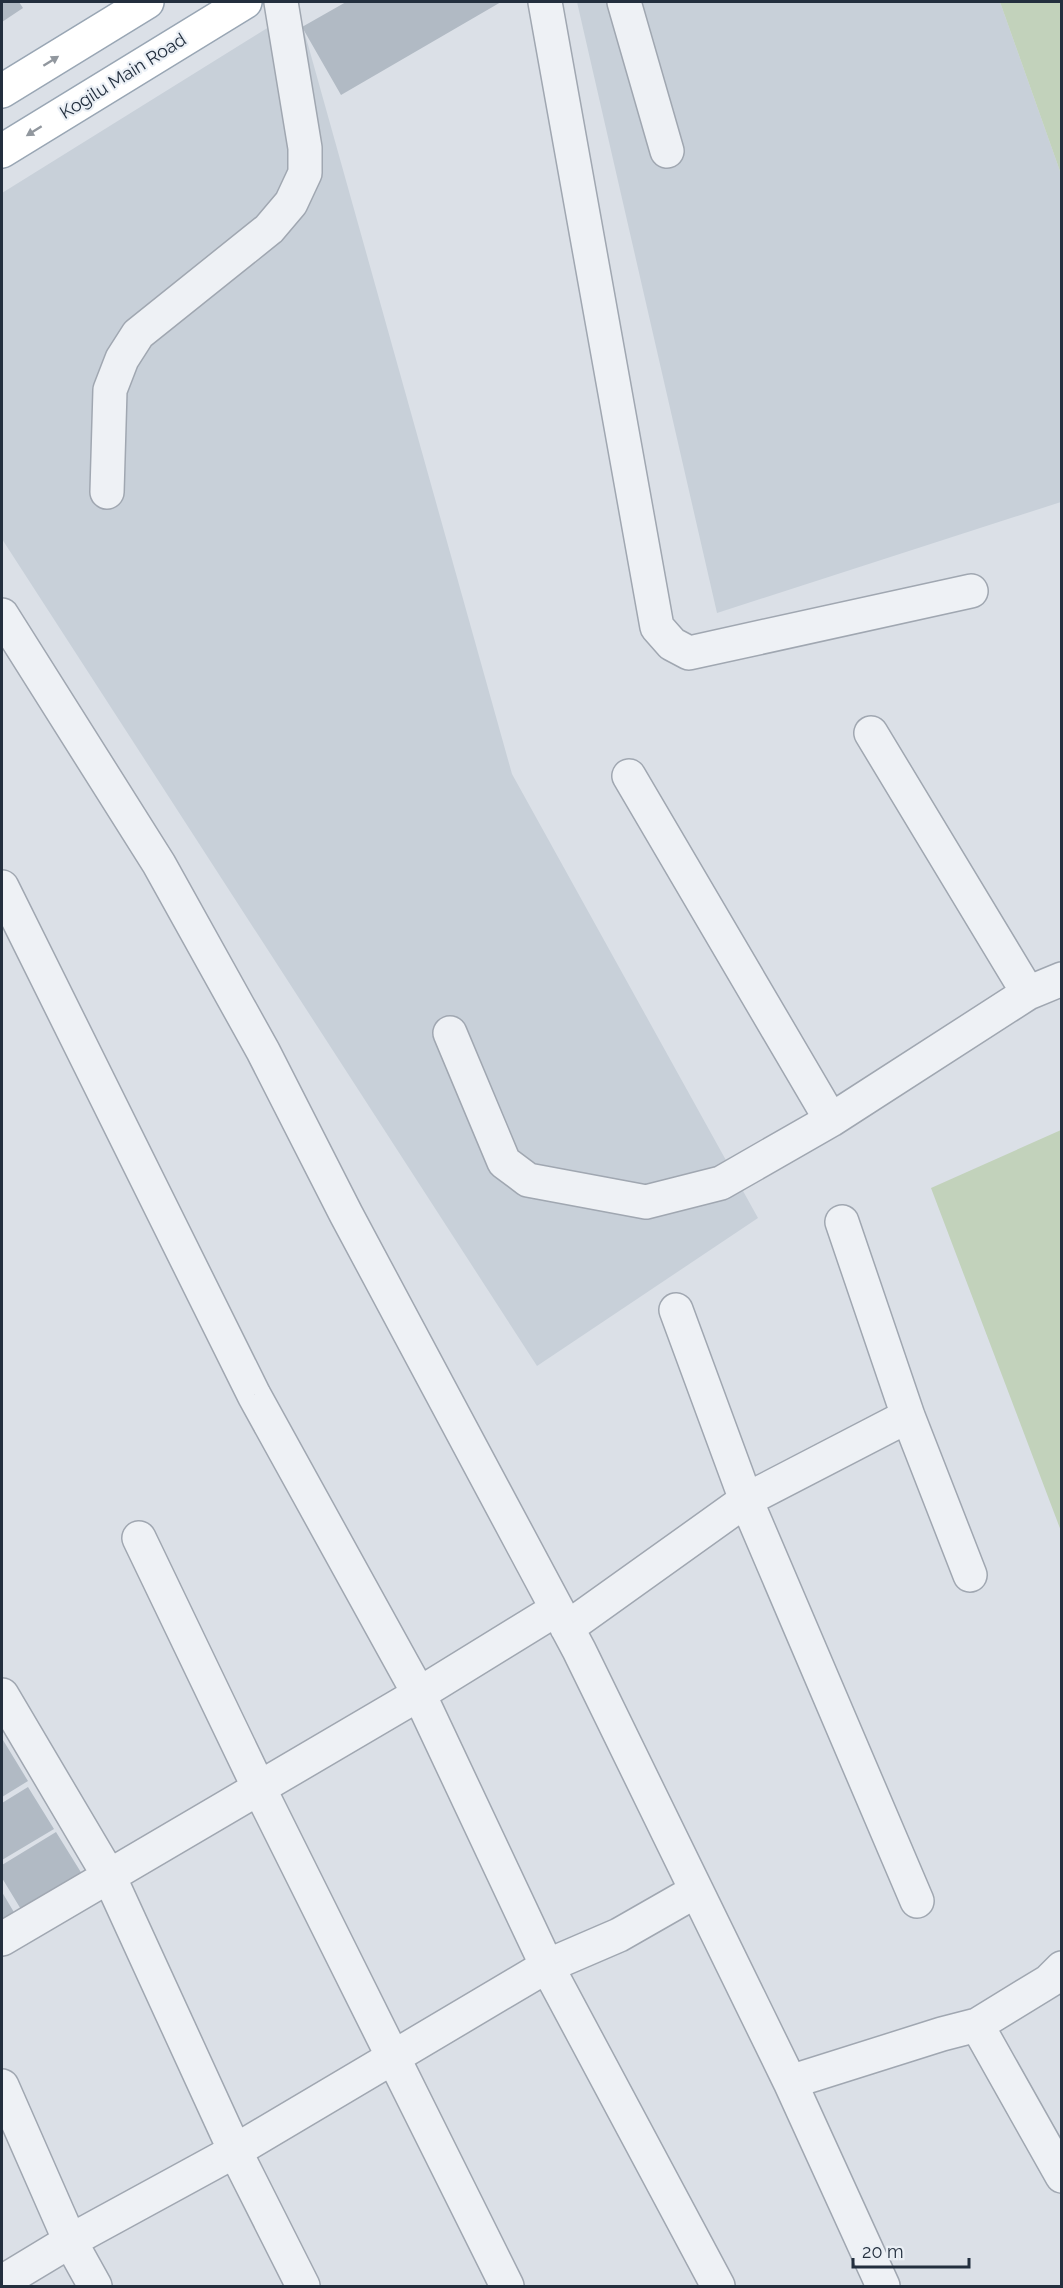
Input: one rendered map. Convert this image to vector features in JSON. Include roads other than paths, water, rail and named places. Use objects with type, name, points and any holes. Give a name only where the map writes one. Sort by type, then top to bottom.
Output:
[{"type":"main road","points":[[2,91],[147,2]]},
{"type":"main road","name":"Kogilu Main Road","points":[[2,151],[245,2]]},
{"type":"street","points":[[107,492],[110,390],[122,359],[138,334],[270,229],[291,203],[305,173],[305,148],[281,2]]},
{"type":"street","points":[[545,2],[657,627],[672,644],[689,653],[971,591]]},
{"type":"street","points":[[624,2],[667,151]]},
{"type":"street","points":[[2,615],[159,864],[264,1051],[346,1214],[562,1618],[790,2082],[883,2286]]},
{"type":"street","points":[[871,733],[1029,993]]},
{"type":"street","points":[[629,776],[831,1120]]},
{"type":"street","points":[[2,887],[254,1395],[418,1694],[547,1966],[717,2286]]},
{"type":"street","points":[[450,1033],[504,1162],[528,1180],[646,1202],[721,1183],[831,1120],[1029,993],[1062,979]]},
{"type":"street","points":[[842,1222],[908,1416],[970,1575]]},
{"type":"street","points":[[676,1310],[746,1500],[916,1901]]},
{"type":"street","points":[[2,1939],[418,1694],[562,1618],[746,1500],[908,1416]]},
{"type":"street","points":[[139,1538],[259,1788],[507,2286]]},
{"type":"street","points":[[2,1695],[109,1876],[235,2151],[303,2286]]},
{"type":"street","points":[[2,2282],[70,2241],[235,2151],[547,1966],[619,1935],[696,1891]]},
{"type":"street","points":[[790,2082],[977,2025],[1048,1981],[1062,1968]]},
{"type":"street","points":[[977,2025],[1062,2176]]},
{"type":"street","points":[[2,2086],[70,2241],[95,2286]]}]
